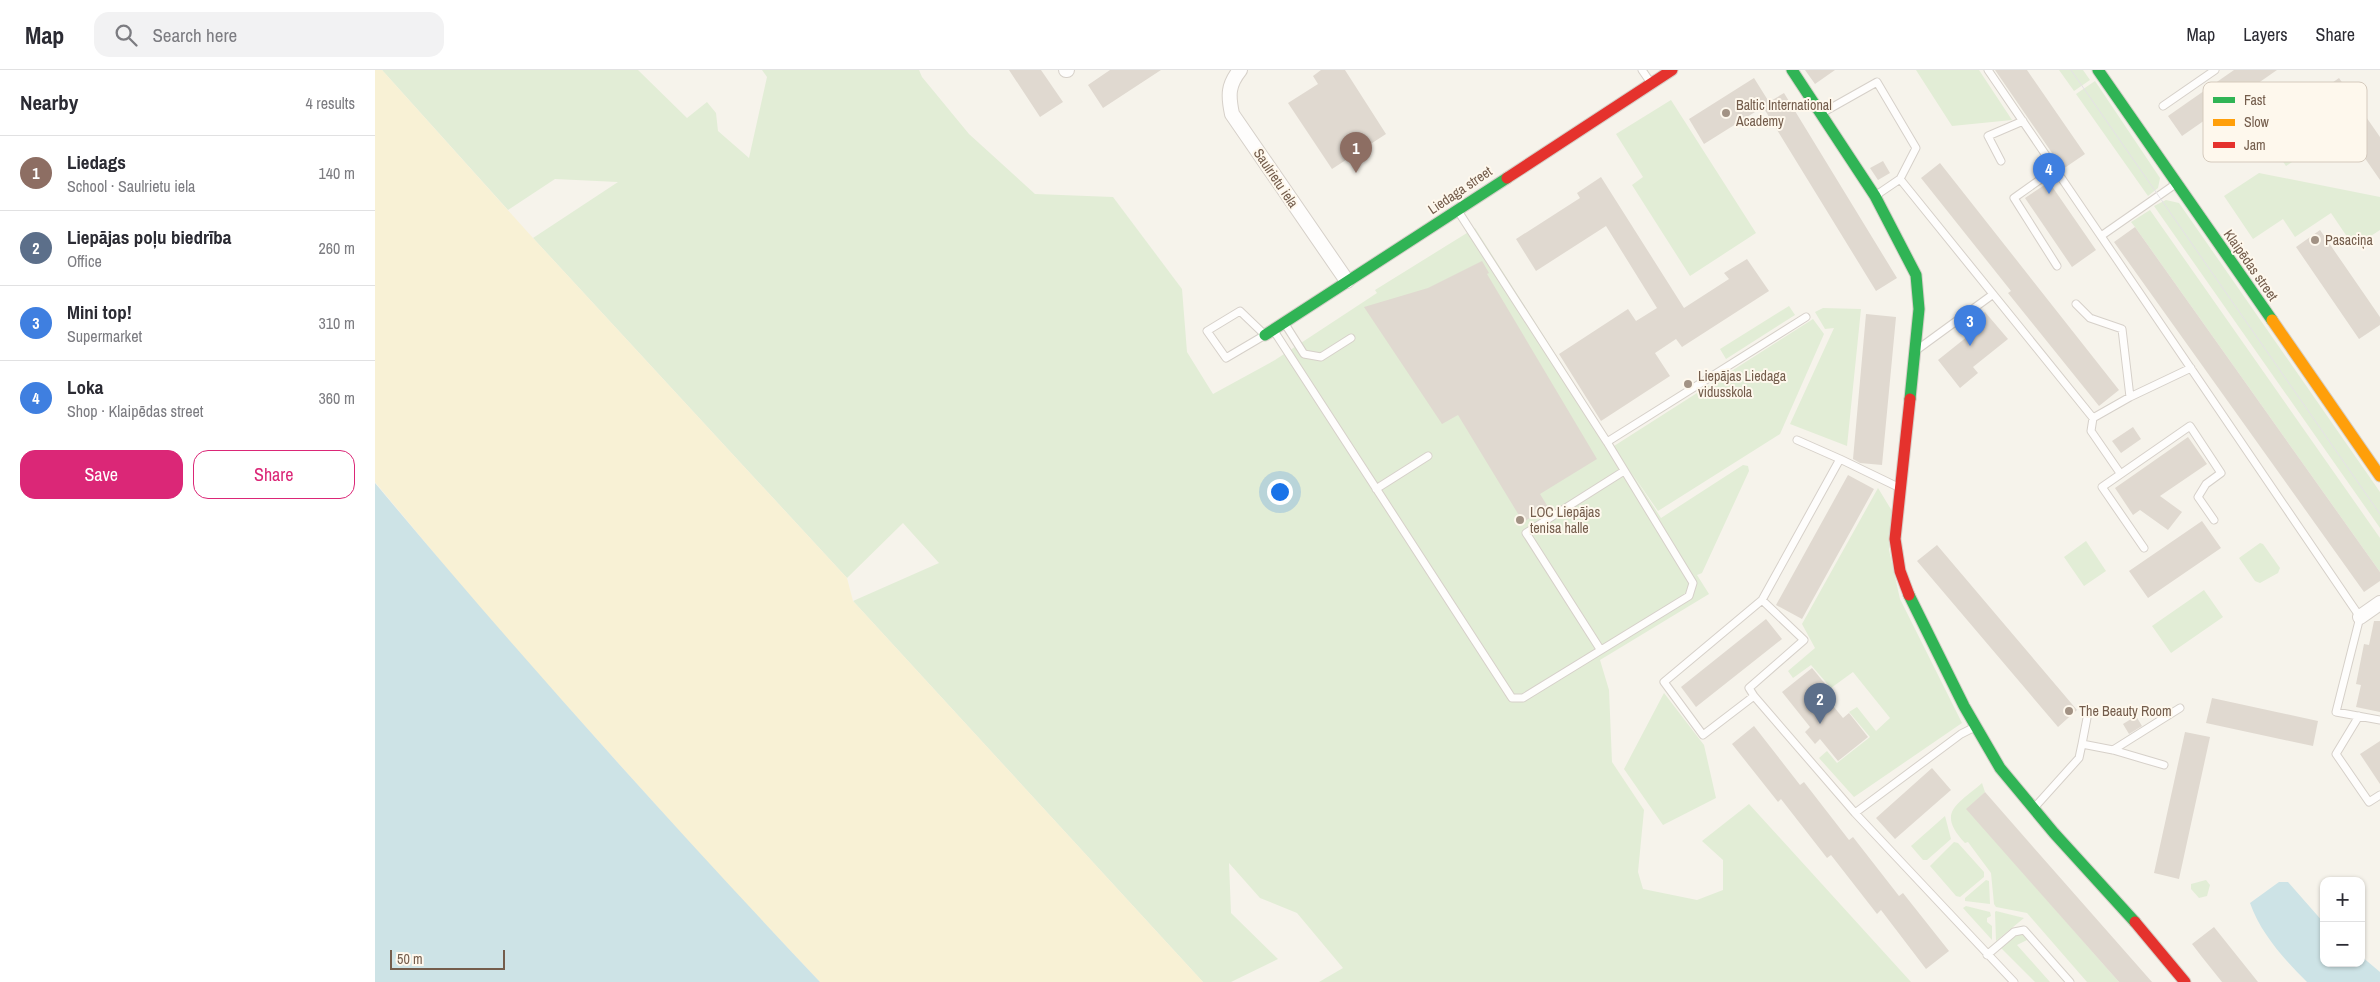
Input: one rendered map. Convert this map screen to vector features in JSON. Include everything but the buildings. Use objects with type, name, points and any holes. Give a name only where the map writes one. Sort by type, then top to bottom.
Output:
[{"type":"street","name":"Saulrietu iela","points":[[1240,70],[1231,82],[1229,97],[1232,114],[1347,281]]},
{"type":"street","name":"Liedaga street","points":[[1269,333],[1671,70]]},
{"type":"street","points":[[1792,70],[1875,196],[1916,275],[1919,309],[1899,488],[1896,547],[1907,594],[1975,727],[2011,782],[2134,919],[2185,982]]},
{"type":"street","name":"Klaipēdas street","points":[[2099,70],[2380,476]]},
{"type":"street","points":[[2360,617],[2380,603]]},
{"type":"lane","points":[[1642,70],[1651,83]]},
{"type":"lane","points":[[1988,70],[2360,617],[2336,712],[2380,720]]},
{"type":"lane","points":[[2163,106],[2215,70]]},
{"type":"lane","points":[[1821,113],[1877,82],[1916,148],[1900,179],[1875,196]]},
{"type":"lane","points":[[2001,161],[1988,136],[2023,121]]},
{"type":"lane","points":[[2055,169],[2014,198],[2057,266]]},
{"type":"lane","points":[[1900,179],[2093,418],[2091,431],[2120,473]]},
{"type":"lane","points":[[2101,236],[2177,183]]},
{"type":"lane","points":[[1269,333],[1226,358],[1207,331],[1240,310],[1269,333],[1376,490],[1512,698],[1523,698],[1689,596],[1693,583],[1607,442],[1458,211]]},
{"type":"lane","points":[[1915,351],[1993,295]]},
{"type":"lane","points":[[2077,304],[2090,318],[2122,329],[2130,397]]},
{"type":"lane","points":[[1607,442],[1806,317]]},
{"type":"lane","points":[[1284,323],[1304,354],[1321,357],[1351,338]]},
{"type":"lane","points":[[2093,418],[2130,397],[2191,368]]},
{"type":"lane","points":[[2143,548],[2102,487],[2190,426],[2221,473],[2206,484],[2198,497],[2214,520]]},
{"type":"lane","points":[[1797,440],[1899,488]]},
{"type":"lane","points":[[1376,490],[1428,456]]},
{"type":"lane","points":[[1754,696],[1703,735],[1664,682],[1762,600],[1840,459]]},
{"type":"lane","points":[[1600,649],[1526,533],[1624,471]]},
{"type":"lane","points":[[1762,600],[1804,640],[1749,688],[1754,696],[1855,813],[1987,956],[2014,982]]},
{"type":"lane","points":[[2113,750],[2180,708]]},
{"type":"lane","points":[[2359,716],[2336,754],[2369,802],[2380,795]]},
{"type":"lane","points":[[2033,808],[2079,758],[2087,718]]},
{"type":"lane","points":[[1855,813],[1961,734],[1975,727]]},
{"type":"lane","points":[[2082,744],[2113,750],[2164,765]]},
{"type":"lane","points":[[1987,956],[2014,932],[2024,930],[2070,982]]},
{"type":"green space","points":[[382,70],[638,70],[687,118],[707,102],[716,113],[718,131],[749,158],[767,77],[762,70],[919,70],[922,77],[969,134],[1035,194],[1113,197],[1182,289],[1187,352],[1213,394],[1275,360],[1377,293],[1375,290],[1475,228],[1614,446],[1813,319],[1824,334],[1780,434],[1658,511],[1631,472],[1661,518],[1743,465],[1748,466],[1749,471],[1702,573],[1697,575],[1709,594],[1600,660],[1609,690],[1612,762],[1644,810],[1638,872],[1643,889],[1697,900],[1723,890],[1723,860],[1702,841],[1749,804],[1911,982],[1319,982],[1343,968],[1297,913],[1260,898],[1229,863],[1231,913],[1278,959],[1231,982],[1203,982],[853,601],[939,563],[903,523],[847,578],[533,238],[618,182],[555,179],[508,210]]},
{"type":"green space","points":[[1916,70],[1979,70],[2012,120],[1952,126]]},
{"type":"green space","points":[[2059,70],[2083,70],[2090,80],[2074,91]]},
{"type":"green space","points":[[2095,81],[2160,178],[2158,188],[2148,196],[2076,94]]},
{"type":"green space","points":[[1671,100],[1756,233],[1690,276],[1632,185],[1643,177],[1616,134]]},
{"type":"green space","points":[[2283,162],[2292,162],[2286,166]]},
{"type":"green space","points":[[2259,173],[2380,197],[2380,230],[2354,247],[2331,213],[2295,237],[2283,219],[2253,239],[2224,196]]},
{"type":"green space","points":[[2166,200],[2179,203],[2380,492],[2380,528],[2154,206]]},
{"type":"green space","points":[[2150,210],[2380,538],[2380,572],[2131,222]]},
{"type":"green space","points":[[1789,306],[1795,315],[1726,359],[1720,349]]},
{"type":"green space","points":[[1823,308],[1861,309],[1847,446],[1790,424],[1834,328],[1825,329],[1815,312]]},
{"type":"green space","points":[[1878,488],[1892,511],[1889,550],[1900,599],[1962,723],[1854,797],[1819,758],[1827,751],[1837,763],[1870,737],[1849,712],[1857,707],[1876,731],[1890,718],[1853,672],[1831,688],[1811,665],[1793,678],[1788,671],[1815,648],[1802,624]]},
{"type":"green space","points":[[2086,541],[2106,571],[2084,586],[2064,557]]},
{"type":"green space","points":[[2260,543],[2263,544],[2280,568],[2278,573],[2260,583],[2255,581],[2239,558]]},
{"type":"green space","points":[[2204,590],[2223,617],[2171,653],[2152,626]]},
{"type":"green space","points":[[1664,693],[1704,745],[1716,798],[1663,825],[1624,769]]},
{"type":"green space","points":[[1982,783],[1985,792],[1967,809],[2119,982],[2087,982],[2027,913],[1996,907],[1994,904],[1991,873],[1968,842],[1965,843],[1956,832],[1951,816],[1958,803]]},
{"type":"green space","points":[[1945,816],[1951,839],[1927,860],[1923,860],[1911,846]]},
{"type":"green space","points":[[1954,842],[1958,843],[1984,872],[1984,877],[1960,897],[1956,896],[1930,866]]},
{"type":"green space","points":[[1986,880],[1989,881],[1990,904],[1965,901],[1965,898]]},
{"type":"green space","points":[[2206,880],[2210,885],[2207,896],[2199,898],[2191,889],[2191,884]]},
{"type":"green space","points":[[1966,906],[1990,912],[1991,916],[1987,918],[1987,922],[1992,926],[1992,940],[1963,908]]},
{"type":"green space","points":[[1995,912],[2024,918],[1996,941]]},
{"type":"green space","points":[[2023,934],[2027,940],[2017,945],[2050,982],[2035,982],[2001,948],[2016,935]]},
{"type":"sand","points":[[375,70],[382,70],[533,238],[847,578],[853,601],[1203,982],[820,982],[716,872],[487,617],[375,482]]},
{"type":"shaded area","points":[[375,483],[594,736],[820,982],[375,982]]},
{"type":"shaded area","points":[[2279,882],[2288,882],[2320,918],[2320,967],[2365,967],[2365,959],[2380,972],[2380,982],[2307,982],[2267,936],[2250,903]]},
{"type":"tram line","points":[[2071,70],[2380,514]]},
{"type":"traffic: fast","points":[[1792,70],[1875,196],[1916,275],[1919,309],[1910,399]]},
{"type":"traffic: fast","points":[[2098,70],[2272,320]]},
{"type":"traffic: fast","points":[[1265,335],[1507,178]]},
{"type":"traffic: fast","points":[[1909,595],[1964,706],[2000,768],[2054,833],[2135,922]]},
{"type":"traffic: slow","points":[[2272,320],[2380,476]]},
{"type":"traffic: jam","points":[[1507,178],[1672,70]]},
{"type":"traffic: jam","points":[[1909,595],[1900,571],[1895,539],[1910,399]]},
{"type":"traffic: jam","points":[[2135,922],[2185,982]]},
{"type":"place","name":"Baltic International Academy","points":[[1726,113]]},
{"type":"place","name":"Liedags","points":[[1356,173]]},
{"type":"place","name":"Loka","points":[[2049,194]]},
{"type":"place","name":"Pasaciņa","points":[[2315,240]]},
{"type":"place","name":"Mini top!","points":[[1970,346]]},
{"type":"place","name":"Liepājas Liedaga vidusskola","points":[[1688,384]]},
{"type":"place","name":"LOC Liepājas tenisa halle","points":[[1520,520]]},
{"type":"place","name":"The Beauty Room","points":[[2069,711]]},
{"type":"place","name":"Liepājas poļu biedrība","points":[[1820,724]]}]
